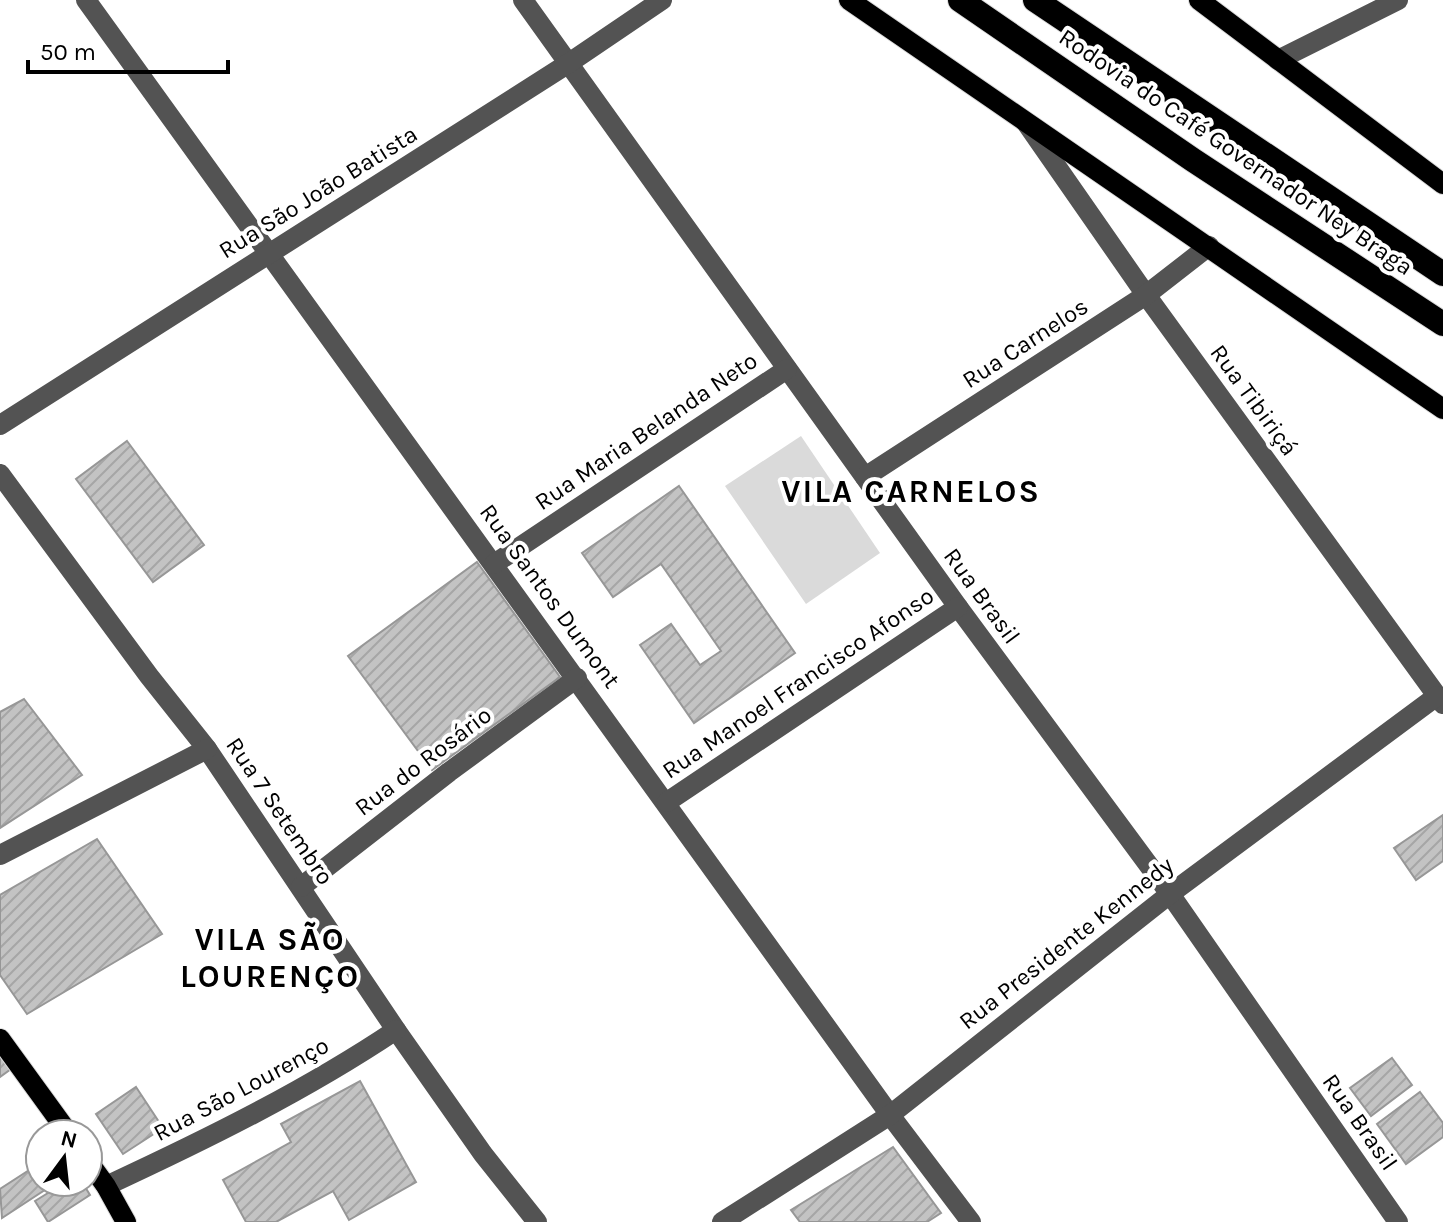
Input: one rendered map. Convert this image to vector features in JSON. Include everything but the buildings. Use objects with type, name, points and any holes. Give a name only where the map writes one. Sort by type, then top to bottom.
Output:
[{"type":"highway","name":"Rodovia do Café Governador Ney Braga","points":[[960,0],[1193,160],[1443,324]]},
{"type":"highway","name":"Rodovia do Café Governador Ney Braga","points":[[1035,0],[1443,274]]},
{"type":"main road","points":[[849,0],[1443,409]]},
{"type":"main road","points":[[1199,0],[1443,184]]},
{"type":"main road","points":[[0,1039],[57,1118]]},
{"type":"main road","points":[[104,1183],[126,1222]]},
{"type":"street","name":"Rua Santos Dumont","points":[[86,0],[890,1115],[971,1222]]},
{"type":"street","name":"Rua Brasil","points":[[523,0],[958,607],[1170,894],[1398,1222]]},
{"type":"street","name":"Rua São João Batista","points":[[0,425],[569,63],[662,0]]},
{"type":"street","points":[[1278,60],[1398,0]]},
{"type":"street","name":"Rua Tibiriçá","points":[[1027,124],[1146,295],[1440,700]]},
{"type":"street","name":"Rua Carnelos","points":[[865,477],[1146,295],[1209,246]]},
{"type":"street","name":"Rua Maria Belanda Neto","points":[[494,564],[787,369]]},
{"type":"street","name":"Rua 7 Setembro","points":[[0,474],[149,676],[207,749],[396,1030],[483,1154],[537,1222]]},
{"type":"street","name":"Rua Manoel Francisco Afonso","points":[[667,802],[958,607]]},
{"type":"street","name":"Rua do Rosário","points":[[301,887],[577,678]]},
{"type":"street","name":"Rua Presidente Kennedy","points":[[722,1222],[890,1115],[1170,894],[1440,700]]},
{"type":"street","points":[[0,855],[207,749]]},
{"type":"street","name":"Rua São Lourenço","points":[[106,1186],[175,1154],[350,1061],[396,1030]]},
{"type":"shaded area","points":[[801,436],[880,553],[806,604],[725,486]]},
{"type":"district","name":"VILA CARNELOS","points":[[911,491]]},
{"type":"district","name":"VILA SÃO LOURENÇO","points":[[270,958]]}]
